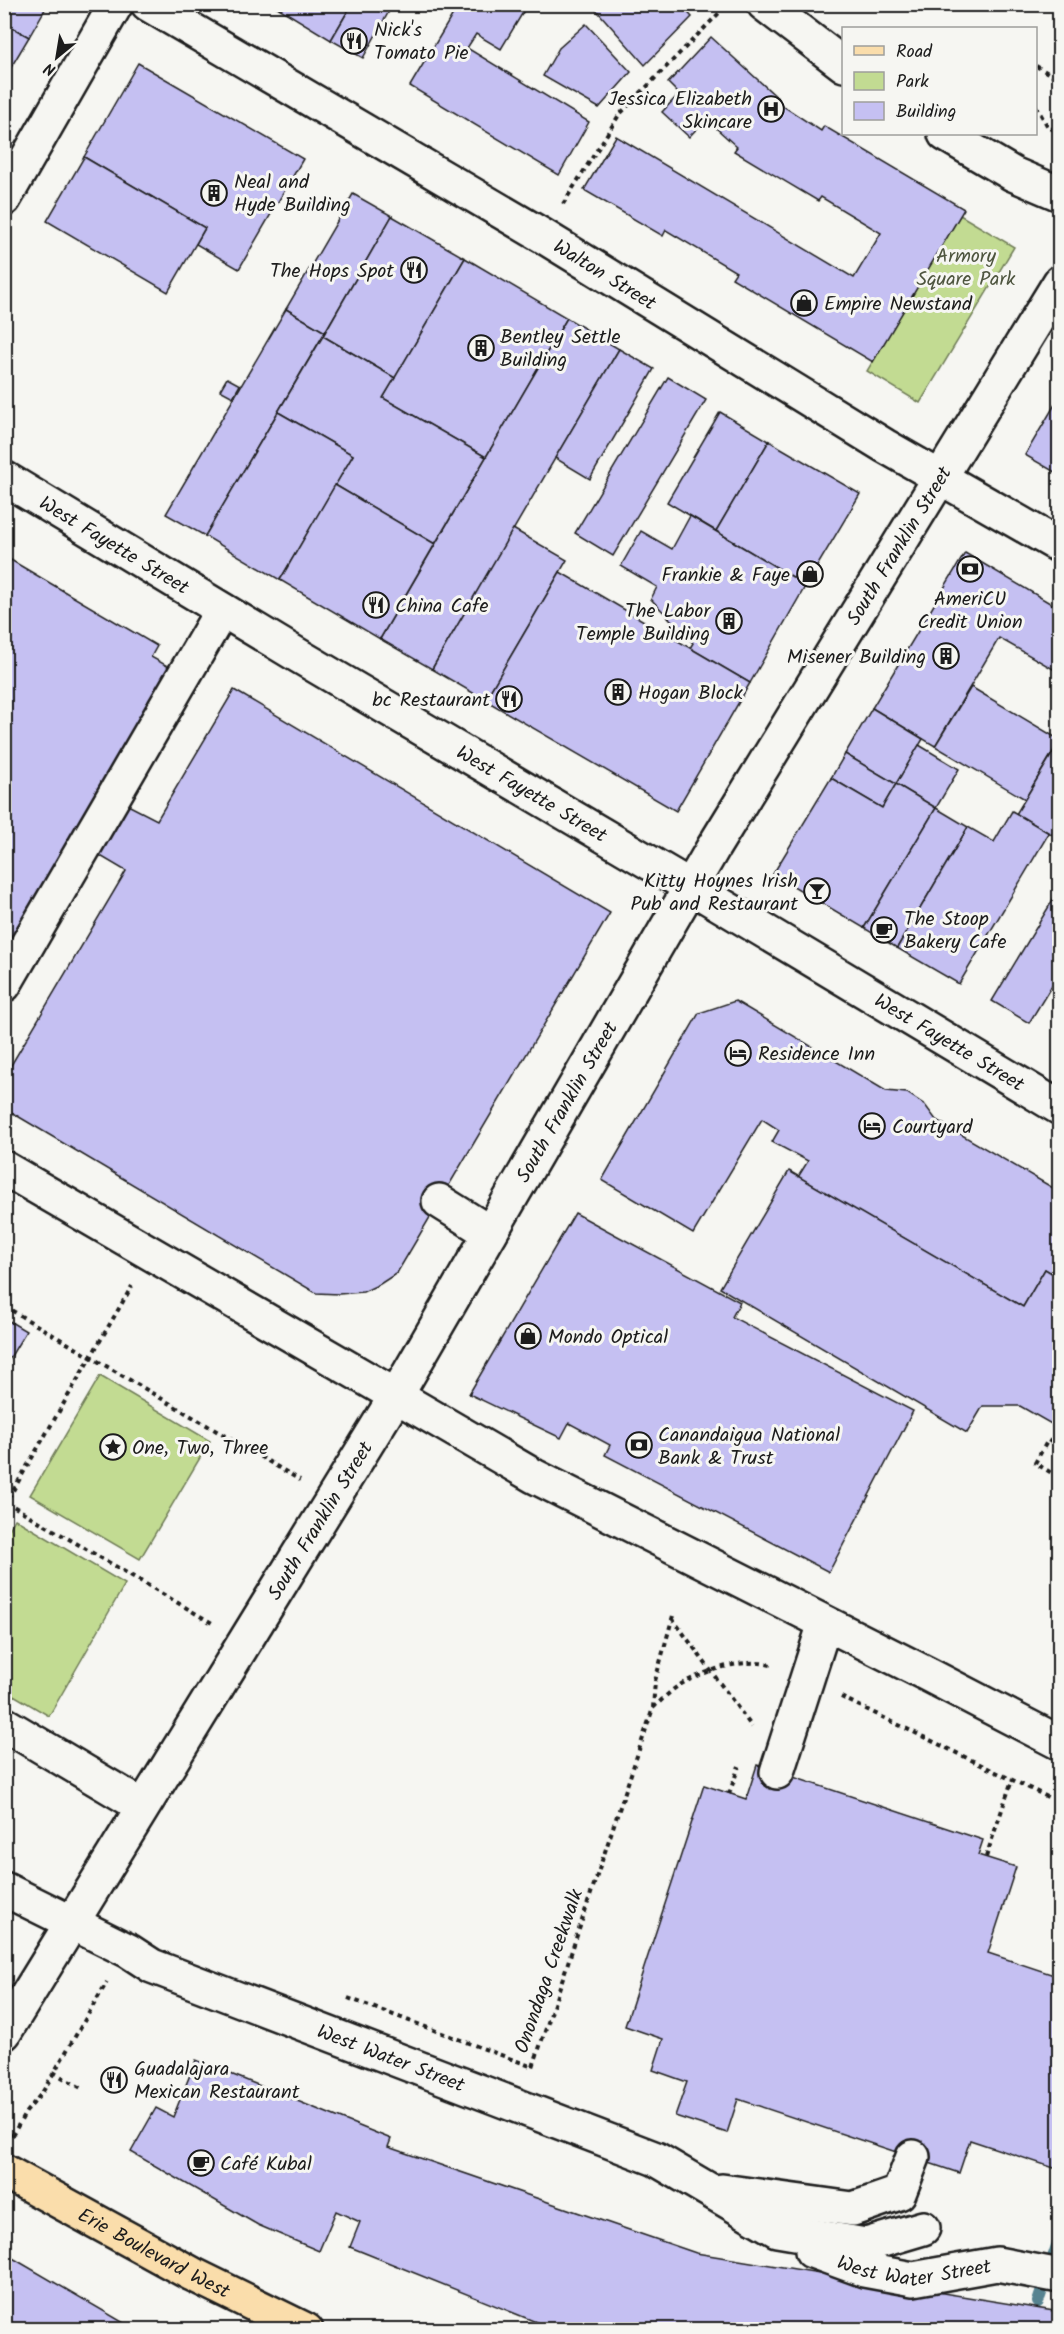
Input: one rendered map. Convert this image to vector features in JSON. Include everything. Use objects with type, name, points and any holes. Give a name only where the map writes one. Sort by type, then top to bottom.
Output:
[{"type":"main road","name":"Erie Boulevard West","points":[[7,2156],[192,2274],[306,2330]]},
{"type":"street","points":[[4,199],[116,4]]},
{"type":"street","name":"Walton Street","points":[[148,4],[543,236],[885,446],[1059,546]]},
{"type":"street","points":[[764,4],[842,64]]},
{"type":"street","points":[[947,135],[1013,174],[1059,194]]},
{"type":"street","name":"South Franklin Street","points":[[4,2033],[396,1396],[691,887],[1059,282]]},
{"type":"street","name":"West Fayette Street","points":[[4,478],[1059,1108]]},
{"type":"street","points":[[4,985],[222,610]]},
{"type":"street","points":[[4,1168],[534,1476],[1059,1743]]},
{"type":"street","points":[[439,1201],[490,1233]]},
{"type":"street","points":[[777,1772],[825,1623]]},
{"type":"street","points":[[4,1724],[142,1806]]},
{"type":"street","name":"West Water Street","points":[[4,1889],[129,1952],[152,1966],[656,2159],[816,2253],[864,2270],[913,2279],[997,2264],[1059,2276]]},
{"type":"street","points":[[708,2189],[853,2209],[899,2193],[913,2157]]},
{"type":"street","name":"West Water Street","points":[[777,2230],[866,2245],[922,2228]]},
{"type":"path","points":[[543,236],[619,115],[728,4]]},
{"type":"path","points":[[1037,67],[1059,80]]},
{"type":"path","points":[[1037,109],[1048,127],[1059,133]]},
{"type":"path","points":[[151,1254],[5,1504],[244,1642]]},
{"type":"path","points":[[4,1306],[332,1499]]},
{"type":"path","points":[[1059,1447],[1048,1440],[1035,1463],[1059,1478]]},
{"type":"path","points":[[653,1708],[655,1681],[674,1612]]},
{"type":"path","points":[[672,1618],[752,1727]]},
{"type":"path","points":[[653,1708],[677,1687],[695,1677],[741,1662],[770,1665],[781,1669]]},
{"type":"path","points":[[834,1693],[1059,1803]]},
{"type":"path","name":"Onondaga Creekwalk","points":[[346,1998],[533,2067],[653,1708]]},
{"type":"path","points":[[986,1857],[1012,1780]]},
{"type":"path","points":[[7,2156],[104,1986]]},
{"type":"path","points":[[53,2072],[84,2089]]},
{"type":"green space","name":"Armory Square Park","points":[[960,215],[1014,247],[920,403],[867,371]]},
{"type":"green space","points":[[100,1376],[210,1441],[140,1559],[30,1495]]},
{"type":"green space","points":[[15,1519],[125,1584],[49,1716],[5,1690],[5,1537]]},
{"type":"building","points":[[4,4],[48,4],[29,37],[4,23]]},
{"type":"building","points":[[272,4],[352,4],[331,40]]},
{"type":"building","points":[[352,4],[393,4],[363,58],[331,40]]},
{"type":"building","points":[[459,4],[528,4],[501,49],[476,34],[467,48],[589,122],[559,175],[410,86]]},
{"type":"building","points":[[591,4],[680,4],[692,17],[645,65]]},
{"type":"building","points":[[4,23],[29,37],[4,79]]},
{"type":"building","points":[[586,24],[631,72],[599,108],[543,76],[559,48]]},
{"type":"building","points":[[711,37],[779,99],[777,102],[821,131],[824,126],[964,209],[873,362],[732,278],[736,272],[666,230],[663,236],[584,190],[616,136],[854,278],[881,233],[821,197],[818,201],[734,151],[737,147],[706,119],[689,137],[662,112],[679,94],[668,83]]},
{"type":"building","name":"Neal and Hyde Building","points":[[138,63],[303,159],[239,269],[196,244],[205,228],[84,157]]},
{"type":"building","points":[[84,157],[205,228],[168,292],[47,221]]},
{"type":"building","points":[[353,194],[392,216],[325,332],[286,309]]},
{"type":"building","points":[[392,216],[465,258],[395,378],[323,336]]},
{"type":"building","name":"Bentley Settle Building","points":[[465,258],[567,318],[486,457],[383,398]]},
{"type":"building","points":[[286,309],[325,332],[205,536],[166,514]]},
{"type":"building","points":[[567,318],[619,349],[432,669],[380,639]]},
{"type":"building","points":[[323,336],[395,378],[383,398],[486,457],[435,544],[335,485],[353,455],[278,412]]},
{"type":"building","points":[[619,349],[654,369],[590,479],[555,458]]},
{"type":"building","points":[[668,377],[706,400],[613,556],[575,533]]},
{"type":"building","points":[[227,378],[240,385],[233,397],[220,390]]},
{"type":"building","points":[[1060,396],[1060,475],[1025,455]]},
{"type":"building","points":[[278,412],[353,455],[280,580],[205,536]]},
{"type":"building","points":[[720,412],[769,441],[716,531],[667,502]]},
{"type":"building","points":[[769,441],[860,494],[806,585],[716,531]]},
{"type":"building","points":[[335,485],[435,544],[380,639],[280,580]]},
{"type":"building","name":"The Labor Temple Building","points":[[690,516],[806,585],[750,683],[690,648],[693,643],[651,599],[657,587],[621,566],[641,531],[672,549]]},
{"type":"building","points":[[513,529],[567,560],[485,700],[432,669]]},
{"type":"building","name":"Misener Building","points":[[965,553],[1060,609],[1060,673],[999,638],[935,746],[872,708]]},
{"type":"building","points":[[4,556],[157,646],[151,657],[171,668],[4,949]]},
{"type":"building","name":"Hogan Block","points":[[560,572],[750,683],[676,811],[485,700]]},
{"type":"building","points":[[971,687],[1060,740],[1025,799],[935,746]]},
{"type":"building","points":[[234,690],[610,913],[397,1273],[363,1292],[316,1293],[4,1108],[4,1077],[126,871],[97,854],[126,804],[157,820]]},
{"type":"building","points":[[872,708],[923,739],[896,784],[845,754]]},
{"type":"building","points":[[1060,741],[1060,839],[1016,814]]},
{"type":"building","points":[[919,745],[959,769],[936,808],[896,784]]},
{"type":"building","points":[[845,754],[896,784],[882,808],[831,778]]},
{"type":"building","points":[[831,778],[882,808],[896,784],[936,808],[864,928],[773,874]]},
{"type":"building","points":[[936,808],[968,827],[897,948],[864,928]]},
{"type":"building","points":[[1012,811],[1049,833],[959,984],[897,948],[968,827],[994,842]]},
{"type":"building","points":[[1060,888],[1060,972],[1029,1023],[992,1001]]},
{"type":"building","points":[[735,1001],[886,1091],[907,1093],[925,1105],[936,1120],[1060,1192],[1060,1278],[1045,1269],[1023,1307],[798,1177],[808,1161],[772,1142],[779,1130],[762,1119],[693,1234],[602,1180],[699,1013]]},
{"type":"building","points":[[789,1171],[1023,1307],[1045,1269],[1060,1278],[1060,1429],[1020,1406],[983,1406],[967,1433],[720,1288]]},
{"type":"building","points":[[575,1213],[740,1302],[732,1317],[913,1411],[829,1572],[605,1455],[610,1445],[569,1423],[561,1438],[469,1394]]},
{"type":"building","points":[[4,1318],[26,1331],[4,1368]]},
{"type":"building","points":[[757,1765],[983,1840],[978,1855],[1016,1867],[988,1953],[1060,1977],[1060,2170],[970,2140],[959,2173],[738,2099],[727,2133],[675,2116],[687,2082],[653,2070],[663,2039],[625,2026],[704,1785],[746,1799]]},
{"type":"building","points":[[196,2060],[391,2139],[388,2147],[696,2253],[1060,2312],[1060,2330],[556,2330],[350,2247],[360,2222],[336,2211],[319,2251],[258,2225],[131,2152],[156,2108],[173,2117]]},
{"type":"building","points":[[4,2253],[136,2330],[4,2330]]},
{"type":"waterway","points":[[1038,2302],[1060,2237]]},
{"type":"place","name":"Nick's Tomato Pie","points":[[354,41]]},
{"type":"place","name":"Jessica Elizabeth Skincare","points":[[771,109]]},
{"type":"place","name":"Neal and Hyde Building","points":[[214,193]]},
{"type":"place","name":"The Hops Spot","points":[[414,270]]},
{"type":"place","name":"Empire Newstand","points":[[804,303]]},
{"type":"place","name":"Bentley Settle Building","points":[[481,348]]},
{"type":"place","name":"AmeriCU Credit Union","points":[[970,569]]},
{"type":"place","name":"Frankie & Faye","points":[[810,574]]},
{"type":"place","name":"China Cafe","points":[[376,605]]},
{"type":"place","name":"The Labor Temple Building","points":[[729,621]]},
{"type":"place","name":"Misener Building","points":[[946,656]]},
{"type":"place","name":"Hogan Block","points":[[618,692]]},
{"type":"place","name":"bc Restaurant","points":[[509,699]]},
{"type":"place","name":"Kitty Hoynes Irish Pub and Restaurant","points":[[817,891]]},
{"type":"place","name":"The Stoop Bakery Cafe","points":[[884,930]]},
{"type":"place","name":"Residence Inn","points":[[738,1053]]},
{"type":"place","name":"Courtyard","points":[[872,1126]]},
{"type":"place","name":"Mondo Optical","points":[[528,1336]]},
{"type":"place","name":"Canandaigua National Bank & Trust","points":[[639,1445]]},
{"type":"place","name":"One, Two, Three","points":[[113,1447]]},
{"type":"place","name":"Guadalajara Mexican Restaurant","points":[[114,2080]]},
{"type":"place","name":"Café Kubal","points":[[201,2163]]}]
